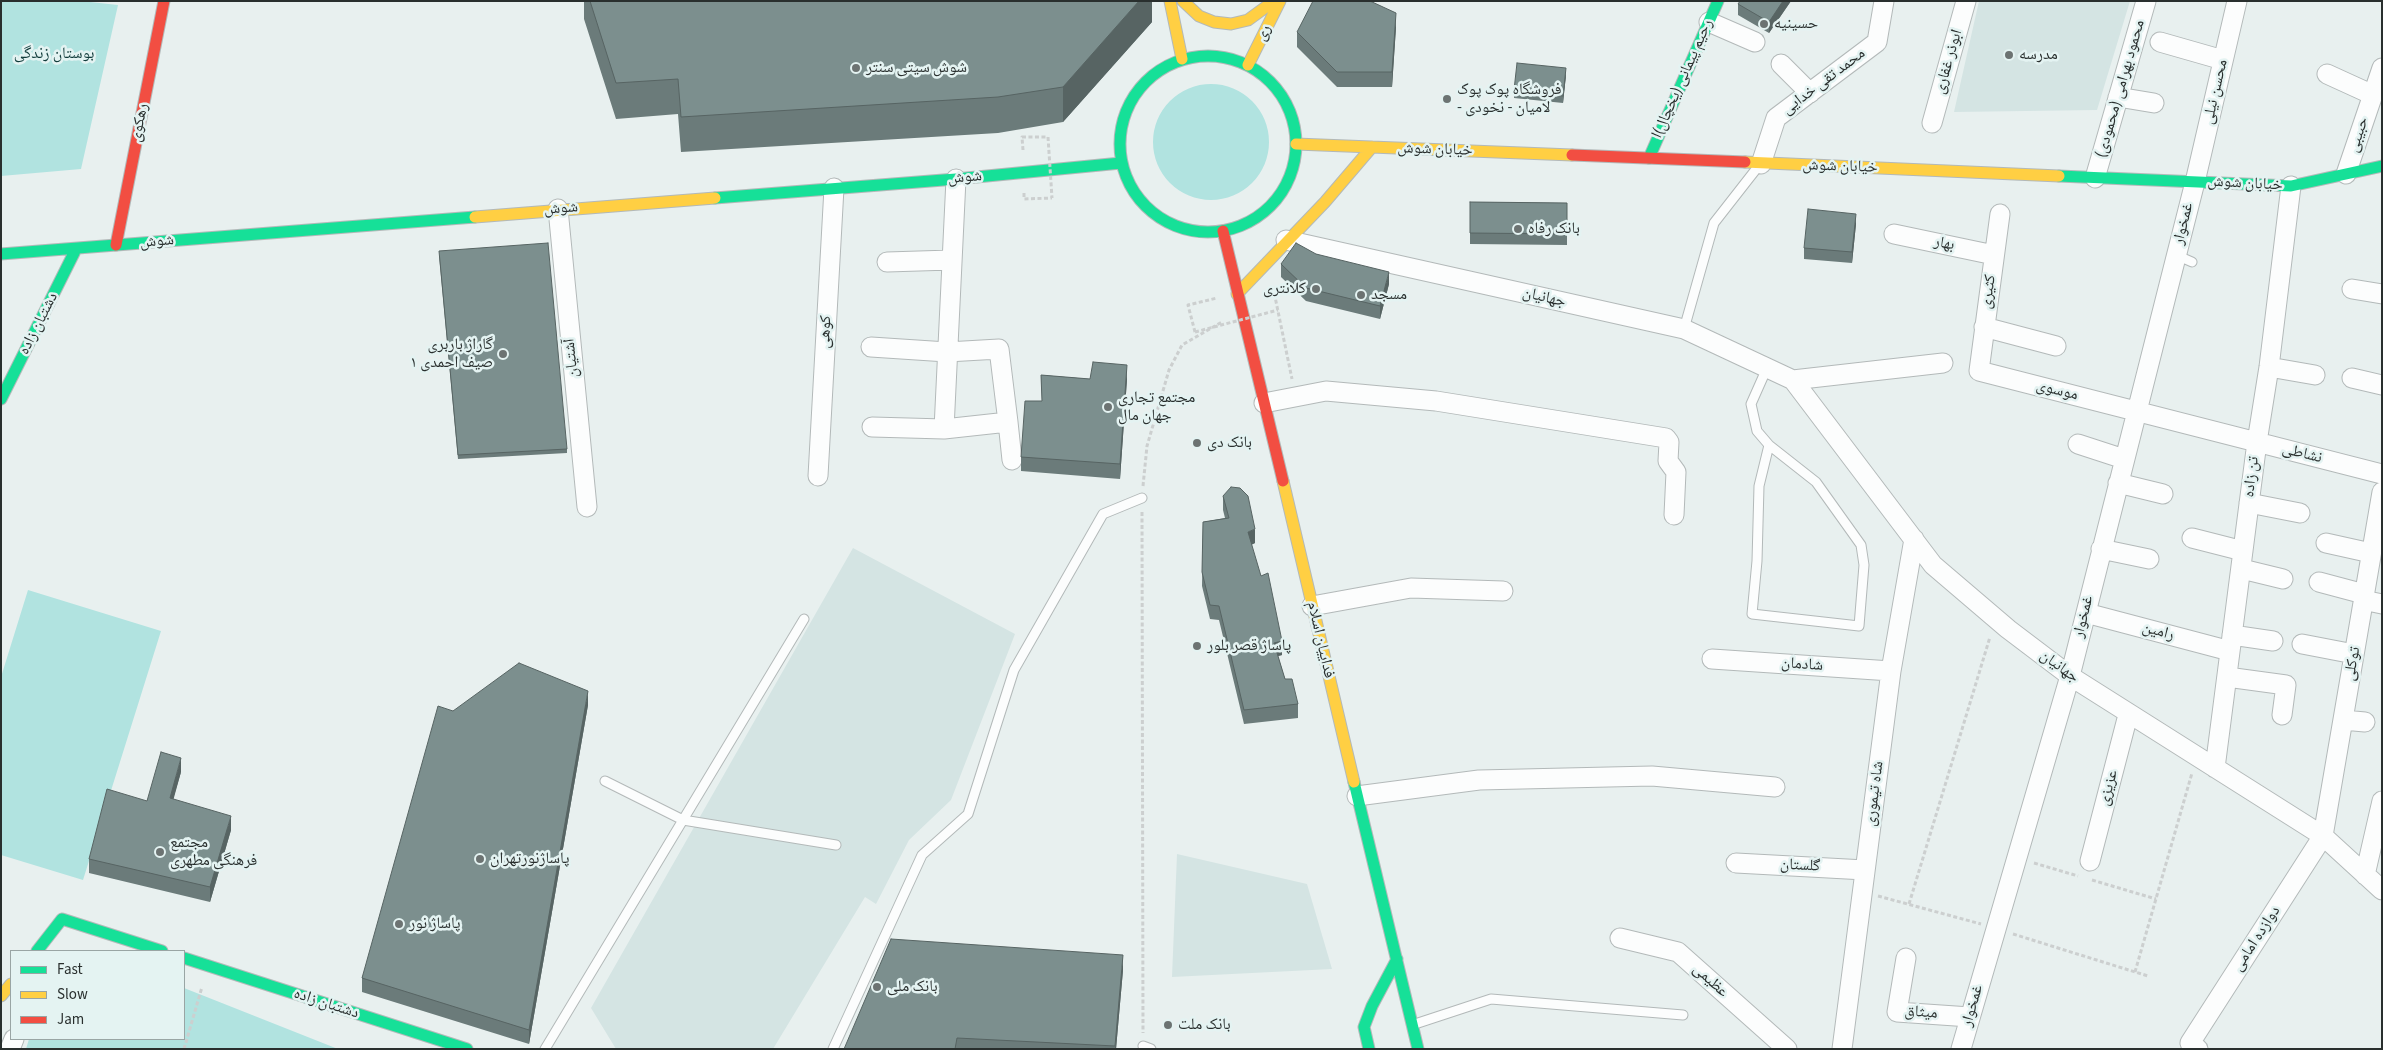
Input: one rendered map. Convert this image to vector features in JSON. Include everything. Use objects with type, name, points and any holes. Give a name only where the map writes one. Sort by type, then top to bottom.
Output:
[{"type":"main road","name":"رهکوی","points":[[116,245],[164,1]]},
{"type":"main road","points":[[1170,1],[1182,59]]},
{"type":"main road","points":[[1183,1],[1199,16],[1214,22],[1231,24],[1248,20],[1274,1]]},
{"type":"main road","name":"ری","points":[[1248,65],[1280,1]]},
{"type":"main road","name":"رحیم پیمانی (یخچال)ا","points":[[1649,158],[1718,1]]},
{"type":"main road","points":[[1204,56],[1226,58],[1248,65],[1266,78],[1281,94],[1291,114],[1296,144],[1296,158],[1289,180],[1278,199],[1262,215],[1242,226],[1223,232],[1198,232],[1177,228],[1157,217],[1140,202],[1128,184],[1120,163],[1118,141],[1122,120],[1131,99],[1145,82],[1162,68],[1182,59],[1204,56]]},
{"type":"main road","name":"خیابان شوش","points":[[1296,144],[2291,186],[2382,166]]},
{"type":"main road","points":[[1238,294],[1286,240],[1325,202],[1372,147]]},
{"type":"main road","name":"شوش","points":[[1,254],[956,179],[1120,163]]},
{"type":"main road","name":"فداییان اسلام","points":[[1223,232],[1418,1049]]},
{"type":"main road","name":"دشتبان زاده","points":[[1,399],[76,249]]},
{"type":"main road","points":[[38,950],[62,919],[159,950]]},
{"type":"main road","name":"دشتبان زاده","points":[[185,958],[467,1049]]},
{"type":"main road","points":[[1369,1049],[1364,1027],[1372,1006],[1397,960]]},
{"type":"main road","points":[[1,996],[10,985]]},
{"type":"street","name":"محمد تقی خدایی","points":[[1761,164],[1776,118],[1877,42],[1884,1]]},
{"type":"street","name":"ابوذر غفاری","points":[[1932,122],[1966,1]]},
{"type":"street","name":"محمود بهرامی (محمودی)","points":[[2095,178],[2146,1]]},
{"type":"street","name":"محسن نیلی","points":[[2195,182],[2237,1]]},
{"type":"street","points":[[1709,22],[1755,42]]},
{"type":"street","points":[[2160,42],[2223,60]]},
{"type":"street","points":[[1782,64],[1810,93]]},
{"type":"street","name":"حبیبی","points":[[2346,174],[2374,104],[2382,68]]},
{"type":"street","points":[[2328,74],[2374,104]]},
{"type":"street","points":[[2118,97],[2154,103]]},
{"type":"street","points":[[944,429],[956,179]]},
{"type":"street","name":"غمخوار","points":[[1961,1049],[2070,676],[2136,411],[2184,258],[2195,182]]},
{"type":"street","name":"تن زاده","points":[[2215,768],[2257,442],[2269,367],[2291,186]]},
{"type":"street","name":"کوهی","points":[[818,476],[834,188]]},
{"type":"street","name":"آشتیان","points":[[558,209],[587,507]]},
{"type":"street","name":"کثیری","points":[[1979,371],[2000,214]]},
{"type":"street","name":"بهار","points":[[1894,234],[1994,255]]},
{"type":"street","name":"جهانیان","points":[[1286,240],[1684,329],[1793,380],[1933,565],[1996,618],[2070,676],[2128,715],[2197,756],[2323,836],[2382,890]]},
{"type":"street","points":[[887,262],[951,260]]},
{"type":"street","points":[[2352,289],[2382,294]]},
{"type":"street","points":[[1984,327],[2056,346]]},
{"type":"street","points":[[871,347],[947,352],[999,349],[1012,460]]},
{"type":"street","points":[[1793,380],[1943,363]]},
{"type":"street","points":[[2269,367],[2314,375]]},
{"type":"street","name":"موسوی","points":[[1979,371],[2136,411]]},
{"type":"street","points":[[2352,378],[2382,385]]},
{"type":"street","points":[[1264,403],[1326,391],[1436,401],[1666,438],[1669,442],[1668,461],[1676,472],[1674,515]]},
{"type":"street","name":"نشاطی","points":[[2136,411],[2382,474]]},
{"type":"street","points":[[872,427],[944,429],[1008,422]]},
{"type":"street","points":[[2078,444],[2124,459]]},
{"type":"street","points":[[2118,483],[2163,494]]},
{"type":"street","name":"توکلی","points":[[2323,836],[2382,492]]},
{"type":"street","points":[[2249,502],[2300,513]]},
{"type":"street","points":[[2192,538],[2243,551]]},
{"type":"street","name":"شاه تیموری","points":[[1842,1049],[1891,671],[1914,539]]},
{"type":"street","points":[[2326,543],[2371,553]]},
{"type":"street","points":[[2101,549],[2149,559]]},
{"type":"street","points":[[2242,570],[2282,579]]},
{"type":"street","points":[[2319,582],[2382,604]]},
{"type":"street","points":[[1312,606],[1411,588],[1503,591]]},
{"type":"street","name":"رامین","points":[[2086,613],[2231,643],[2273,641]]},
{"type":"street","points":[[2302,644],[2354,654]]},
{"type":"street","name":"شادمان","points":[[1712,659],[1891,671]]},
{"type":"street","points":[[2227,677],[2286,685],[2282,715]]},
{"type":"street","name":"عزیزی","points":[[2090,861],[2128,715]]},
{"type":"street","points":[[2343,720],[2365,722]]},
{"type":"street","points":[[1357,796],[1479,780],[1642,776],[1775,787]]},
{"type":"street","points":[[2365,875],[2382,801]]},
{"type":"street","name":"دوازده امامی","points":[[2194,1046],[2323,836]]},
{"type":"street","name":"گلستان","points":[[1736,863],[1865,870]]},
{"type":"street","points":[[49,950],[62,919]]},
{"type":"street","name":"عظیمی","points":[[1620,938],[1678,952],[1787,1049]]},
{"type":"street","name":"میثاق","points":[[1906,958],[1897,1012],[1970,1017]]},
{"type":"lane","points":[[1684,329],[1714,223],[1761,164]]},
{"type":"lane","points":[[1767,368],[1751,404],[1757,431],[1769,445],[1816,482],[1861,545],[1864,565],[1859,626],[1752,614],[1757,561],[1759,486],[1769,445]]},
{"type":"lane","points":[[833,1049],[922,855],[968,814],[1014,670],[1103,514],[1142,498]]},
{"type":"lane","points":[[545,1049],[804,619]]},
{"type":"lane","points":[[605,781],[683,820],[836,845]]},
{"type":"lane","points":[[1412,1025],[1491,999],[1683,1015]]},
{"type":"path","points":[[1023,153],[1022,138],[1048,137],[1052,198],[1024,199]]},
{"type":"path","points":[[1272,285],[1295,396]]},
{"type":"path","points":[[1238,294],[1188,305],[1195,332],[1278,310]]},
{"type":"path","points":[[1147,1047],[1142,498],[1147,446],[1169,370],[1182,345],[1242,310]]},
{"type":"path","points":[[1909,904],[1996,618]]},
{"type":"path","points":[[2135,972],[2197,756]]},
{"type":"path","points":[[1862,891],[1996,929],[2148,976]]},
{"type":"path","points":[[184,1049],[208,966]]},
{"type":"shaded area","points":[[1979,1],[2130,1],[2097,110],[1954,112]]},
{"type":"shaded area","points":[[853,548],[1015,634],[951,800],[909,840],[876,904],[865,897],[773,1049],[616,1049],[591,1008]]},
{"type":"shaded area","points":[[1177,854],[1307,884],[1332,969],[1172,977]]},
{"type":"green space","name":"بوستان زندگی","points":[[1,1],[81,1],[118,5],[81,169],[1,176]]},
{"type":"green space","points":[[1211,84],[1233,88],[1252,101],[1265,120],[1269,142],[1265,164],[1252,183],[1233,196],[1211,200],[1189,196],[1170,183],[1157,164],[1153,142],[1157,120],[1170,101],[1189,88]]},
{"type":"green space","points":[[28,590],[161,631],[83,880],[1,855],[1,677]]},
{"type":"green space","points":[[185,988],[338,1049],[26,1049],[29,1040],[185,1040]]},
{"type":"building","name":"شوش سیتی سنتر","points":[[590,1],[1139,1],[1063,87],[998,97],[681,117],[678,79],[616,83]]},
{"type":"building","points":[[1313,1],[1370,1],[1396,13],[1392,72],[1337,72],[1297,32]]},
{"type":"building","points":[[1740,1],[1783,1],[1769,22],[1738,4]]},
{"type":"building","points":[[1517,63],[1566,68],[1563,96],[1514,90]]},
{"type":"building","name":"بانک رفاه","points":[[1470,202],[1567,203],[1567,234],[1470,233]]},
{"type":"building","points":[[1808,209],[1856,214],[1852,252],[1804,248]]},
{"type":"building","name":"گاراژ باربری صیف احمدی ۱","points":[[548,243],[567,449],[458,455],[439,251]]},
{"type":"building","points":[[1296,243],[1316,254],[1389,272],[1380,306],[1306,288],[1281,264]]},
{"type":"building","points":[[1093,362],[1127,365],[1120,464],[1021,457],[1025,401],[1042,401],[1041,375],[1090,379]]},
{"type":"building","points":[[1231,487],[1240,488],[1248,496],[1255,529],[1248,532],[1261,576],[1268,573],[1282,641],[1274,643],[1285,679],[1292,679],[1298,704],[1244,710],[1219,606],[1210,605],[1202,572],[1203,522],[1229,518],[1223,496]]},
{"type":"building","name":"پاساژنورتهران","points":[[519,663],[588,691],[529,1030],[362,978],[438,706],[453,711]]},
{"type":"building","name":"مجتمع فرهنگی مطهری","points":[[161,752],[181,758],[170,798],[231,816],[210,887],[89,859],[107,789],[147,801]]},
{"type":"building","points":[[891,939],[1123,955],[1115,1046],[957,1038],[955,1049],[844,1049]]},
{"type":"traffic: fast","points":[[1649,158],[1718,1]]},
{"type":"traffic: fast","points":[[1199,56],[1217,56],[1242,62],[1271,81],[1290,110],[1295,127],[1296,144],[1295,161],[1290,178],[1271,207],[1250,222],[1234,229],[1217,232],[1199,232],[1174,226],[1145,207],[1130,186],[1123,170],[1120,153],[1120,135],[1126,110],[1145,81],[1166,66],[1182,59],[1199,56]]},
{"type":"traffic: fast","points":[[715,198],[956,179],[1121,163]]},
{"type":"traffic: fast","points":[[2059,176],[2291,186],[2382,166]]},
{"type":"traffic: fast","points":[[1,254],[475,217]]},
{"type":"traffic: fast","points":[[1,399],[76,249]]},
{"type":"traffic: fast","points":[[1354,782],[1418,1049]]},
{"type":"traffic: fast","points":[[38,950],[62,919],[159,950]]},
{"type":"traffic: fast","points":[[185,958],[467,1049]]},
{"type":"traffic: fast","points":[[1369,1049],[1364,1027],[1372,1006],[1397,959]]},
{"type":"traffic: slow","points":[[1170,1],[1182,59]]},
{"type":"traffic: slow","points":[[1183,1],[1199,16],[1214,22],[1231,24],[1248,20],[1274,1]]},
{"type":"traffic: slow","points":[[1248,65],[1280,1]]},
{"type":"traffic: slow","points":[[1296,144],[1572,155]]},
{"type":"traffic: slow","points":[[1237,294],[1325,202],[1372,147]]},
{"type":"traffic: slow","points":[[1745,162],[2059,176]]},
{"type":"traffic: slow","points":[[475,217],[715,198]]},
{"type":"traffic: slow","points":[[1283,481],[1354,782]]},
{"type":"traffic: slow","points":[[1,996],[10,985]]},
{"type":"traffic: jam","points":[[116,245],[164,1]]},
{"type":"traffic: jam","points":[[1572,155],[1745,162]]},
{"type":"traffic: jam","points":[[1223,231],[1283,481]]},
{"type":"place","name":"حسینیه","points":[[1764,24]]},
{"type":"place","name":"مدرسه","points":[[2009,55]]},
{"type":"place","name":"شوش سیتی سنتر","points":[[856,68]]},
{"type":"place","name":"فروشگاه پوک پوک - لاميان - نخودی","points":[[1447,99]]},
{"type":"place","name":"بانک رفاه","points":[[1518,229]]},
{"type":"place","name":"کلانتری","points":[[1316,289]]},
{"type":"place","name":"مسجد","points":[[1361,295]]},
{"type":"place","name":"گاراژ باربری صیف احمدی ۱","points":[[503,354]]},
{"type":"place","name":"مجتمع تجاری جهان مال","points":[[1108,407]]},
{"type":"place","name":"بانک دی","points":[[1197,443]]},
{"type":"place","name":"پاساژ قصر بلور","points":[[1197,646]]},
{"type":"place","name":"مجتمع فرهنگی مطهری","points":[[160,852]]},
{"type":"place","name":"پاساژنورتهران","points":[[480,859]]},
{"type":"place","name":"پاساژ نور","points":[[399,924]]},
{"type":"place","name":"بانک ملی","points":[[877,987]]},
{"type":"place","name":"بانک ملت","points":[[1168,1025]]}]
